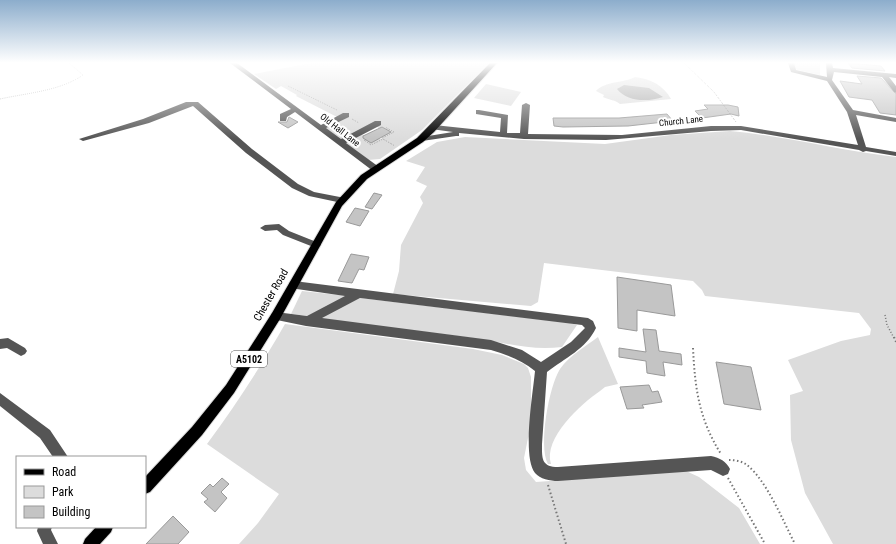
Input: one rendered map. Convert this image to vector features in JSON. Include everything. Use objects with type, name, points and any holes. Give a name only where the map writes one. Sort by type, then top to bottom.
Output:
[{"type":"main road","name":"A5102","points":[[432,129],[470,88]]},
{"type":"main road","name":"Chester Road","points":[[146,486],[197,431],[230,389],[276,316],[342,200],[354,186],[376,169],[422,139],[432,129]]},
{"type":"main road","points":[[90,544],[105,528]]},
{"type":"street","name":"Old Hall Lane","points":[[268,88],[339,143],[376,169]]},
{"type":"street","points":[[835,88],[851,112],[863,150]]},
{"type":"street","points":[[83,139],[146,121],[189,104],[195,104],[250,151],[298,188],[312,194],[342,200]]},
{"type":"street","points":[[524,137],[526,106]]},
{"type":"street","points":[[283,119],[283,116],[296,109]]},
{"type":"street","points":[[478,112],[505,117],[503,135]]},
{"type":"street","points":[[851,112],[884,116],[896,120]]},
{"type":"street","points":[[320,128],[346,115]]},
{"type":"street","points":[[339,143],[378,123]]},
{"type":"street","name":"Church Lane","points":[[432,129],[524,137],[621,137],[709,128],[741,128],[863,150],[896,154]]},
{"type":"street","name":"Church Lane","points":[[422,139],[465,133]]},
{"type":"street","points":[[265,228],[278,227],[286,233],[316,245]]},
{"type":"street","points":[[294,285],[550,316],[584,321],[589,324],[591,328],[583,339],[541,369]]},
{"type":"street","points":[[306,321],[359,294]]},
{"type":"street","points":[[276,316],[491,346],[514,351],[524,356],[541,369]]},
{"type":"street","points":[[0,344],[8,344],[21,351]]},
{"type":"street","points":[[541,369],[535,449],[538,463],[542,470],[549,474],[711,463],[723,464]]},
{"type":"street","points":[[0,399],[45,434],[60,456]]},
{"type":"street","points":[[44,528],[44,531],[51,544]]},
{"type":"path","points":[[0,99],[47,88]]},
{"type":"path","points":[[293,88],[346,115],[368,129]]},
{"type":"path","points":[[710,88],[741,128]]},
{"type":"path","points":[[355,135],[371,145],[394,131],[378,123]]},
{"type":"path","points":[[383,138],[404,151]]},
{"type":"path","points":[[885,315],[887,325],[896,342]]},
{"type":"path","points":[[693,348],[696,392],[702,417],[723,464],[765,544]]},
{"type":"path","points":[[723,464],[736,460],[747,465],[758,477],[795,544]]},
{"type":"path","points":[[542,470],[546,476],[566,544]]},
{"type":"green space","points":[[285,88],[464,88],[422,130],[380,159],[368,160],[324,127],[341,119],[296,96],[297,95]],"holes":[[[376,126],[380,129],[383,127],[390,132],[381,139],[362,135]]]},
{"type":"green space","points":[[482,88],[505,88],[521,92],[511,106],[474,98]]},
{"type":"green space","points":[[599,88],[662,88],[671,99],[620,104],[603,97],[604,95],[596,91]]},
{"type":"green space","points":[[730,131],[772,136],[896,157],[896,544],[833,544],[805,493],[791,440],[790,395],[803,391],[788,360],[841,341],[870,335],[871,329],[859,313],[705,296],[702,290],[693,281],[544,263],[538,302],[531,306],[393,294],[399,271],[401,245],[423,203],[420,197],[427,186],[416,181],[425,167],[406,161],[437,142],[465,137],[605,144],[671,135]]},
{"type":"green space","points":[[302,291],[348,296],[308,316],[291,314]]},
{"type":"green space","points":[[360,298],[577,325],[562,347],[539,348],[517,346],[453,335],[317,319]]},
{"type":"green space","points":[[285,324],[473,349],[502,355],[524,364],[528,368],[531,377],[531,423],[524,458],[526,470],[536,482],[686,471],[699,477],[739,508],[760,544],[239,544],[258,523],[279,494],[207,444],[248,385]]},
{"type":"green space","points":[[598,337],[618,384],[605,387],[583,404],[565,423],[553,443],[550,454],[551,464],[548,464],[544,444],[546,416],[556,377],[560,369],[568,360]]},
{"type":"shaded area","points":[[650,88],[663,97],[651,100],[632,99],[617,89]]},
{"type":"building","points":[[844,88],[891,88],[896,94],[896,115],[880,113],[872,100],[849,97]]},
{"type":"building","points":[[704,105],[728,105],[738,107],[739,116],[731,114],[702,118],[695,111],[708,109]]},
{"type":"building","points":[[667,114],[673,121],[628,126],[563,127],[554,126],[553,118],[619,118]]},
{"type":"building","points":[[289,117],[298,122],[288,128],[278,122],[287,122]]},
{"type":"building","points":[[382,127],[391,132],[371,143],[363,138],[363,136]]},
{"type":"building","points":[[374,193],[382,195],[372,209],[365,207]]},
{"type":"building","points":[[355,208],[369,211],[360,226],[346,222]]},
{"type":"building","points":[[351,254],[369,257],[364,270],[359,269],[352,283],[338,281]]},
{"type":"building","points":[[617,277],[671,285],[675,316],[637,310],[637,331],[618,328]]},
{"type":"building","points":[[643,329],[656,330],[659,351],[681,354],[682,365],[663,362],[665,376],[647,373],[646,361],[619,357],[619,348],[646,352]]},
{"type":"building","points":[[716,362],[751,367],[761,410],[724,404]]},
{"type":"building","points":[[649,385],[652,392],[658,391],[662,402],[642,405],[644,408],[627,409],[620,387]]},
{"type":"building","points":[[222,478],[229,484],[221,492],[227,498],[215,512],[204,502],[208,499],[201,493],[210,484],[213,487]]},
{"type":"building","points":[[173,516],[189,532],[178,544],[146,544]]}]
